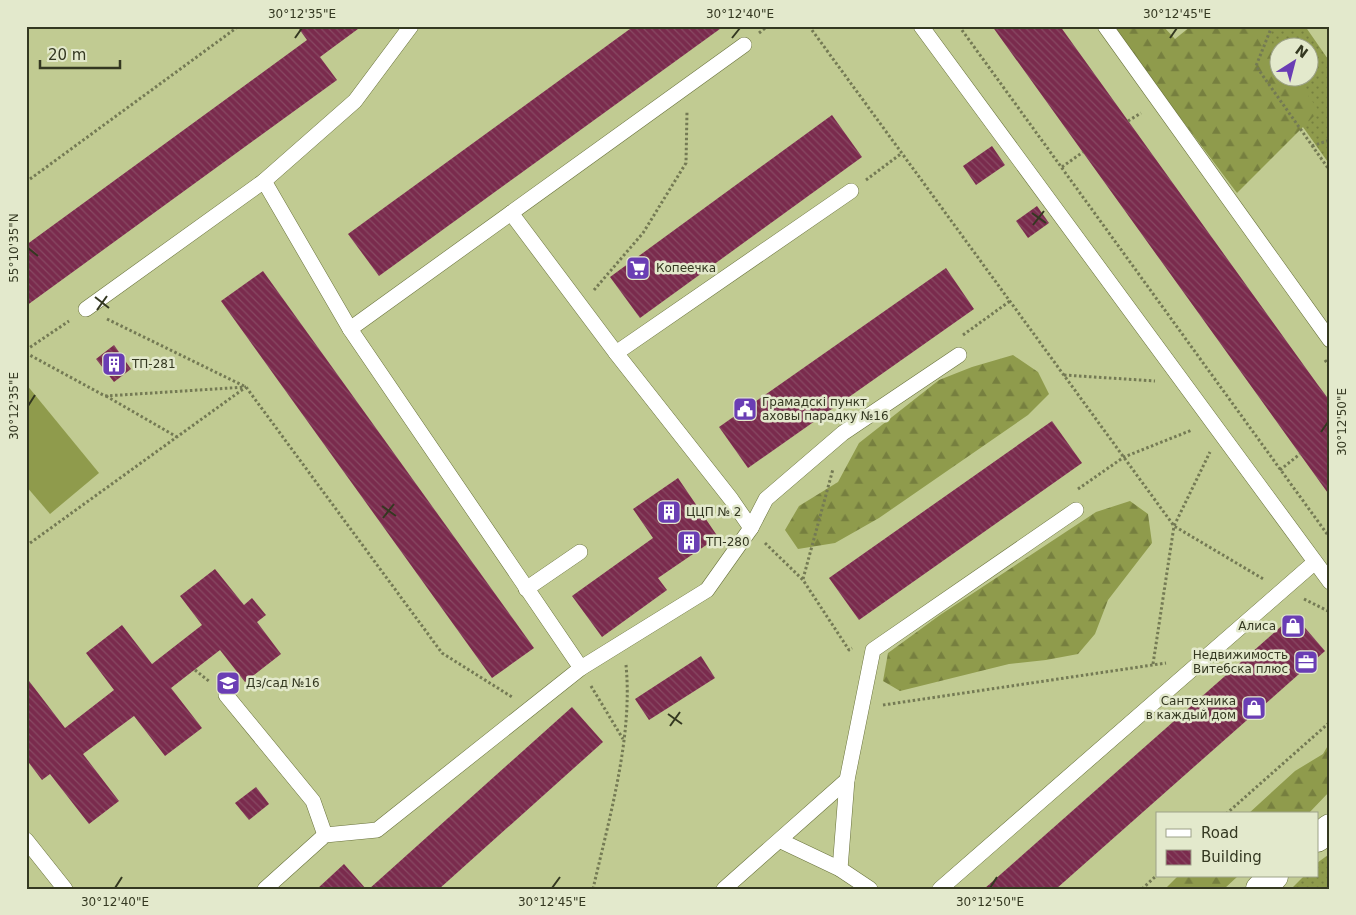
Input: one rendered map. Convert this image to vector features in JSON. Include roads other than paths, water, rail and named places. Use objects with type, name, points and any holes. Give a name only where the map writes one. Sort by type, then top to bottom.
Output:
[{"type":"main road","points":[[1318,839],[1330,828]]},
{"type":"main road","points":[[1260,889],[1272,878]]},
{"type":"lane","points":[[86,309],[264,181],[355,101],[410,26]]},
{"type":"lane","points":[[921,26],[1330,582]]},
{"type":"lane","points":[[1105,26],[1330,340]]},
{"type":"lane","points":[[350,329],[744,45]]},
{"type":"lane","points":[[264,181],[350,329],[581,668]]},
{"type":"lane","points":[[616,353],[851,191]]},
{"type":"lane","points":[[511,213],[616,353],[731,499],[750,528]]},
{"type":"lane","points":[[265,889],[325,835],[377,830],[581,668],[707,590],[750,528],[766,499],[843,433],[959,355]]},
{"type":"lane","points":[[840,869],[847,780],[872,650],[1076,510]]},
{"type":"lane","points":[[526,589],[580,552]]},
{"type":"lane","points":[[940,889],[1315,562]]},
{"type":"lane","points":[[226,696],[312,801],[325,835]]},
{"type":"lane","points":[[724,889],[847,780]]},
{"type":"lane","points":[[26,840],[65,889]]},
{"type":"lane","points":[[780,841],[840,869],[870,889]]},
{"type":"place","name":"Копеечка","points":[[638,268]]},
{"type":"place","name":"ТП-281","points":[[114,364]]},
{"type":"place","name":"Грамадскі пункт аховы парадку №16","points":[[745,409]]},
{"type":"place","name":"ЦЦП № 2","points":[[669,512]]},
{"type":"place","name":"ТП-280","points":[[689,542]]},
{"type":"place","name":"Алиса","points":[[1293,626]]},
{"type":"place","name":"Недвижимость Витебска плюс","points":[[1306,662]]},
{"type":"place","name":"Дз/сад №16","points":[[228,683]]},
{"type":"place","name":"Сантехника в каждый дом","points":[[1254,708]]}]
